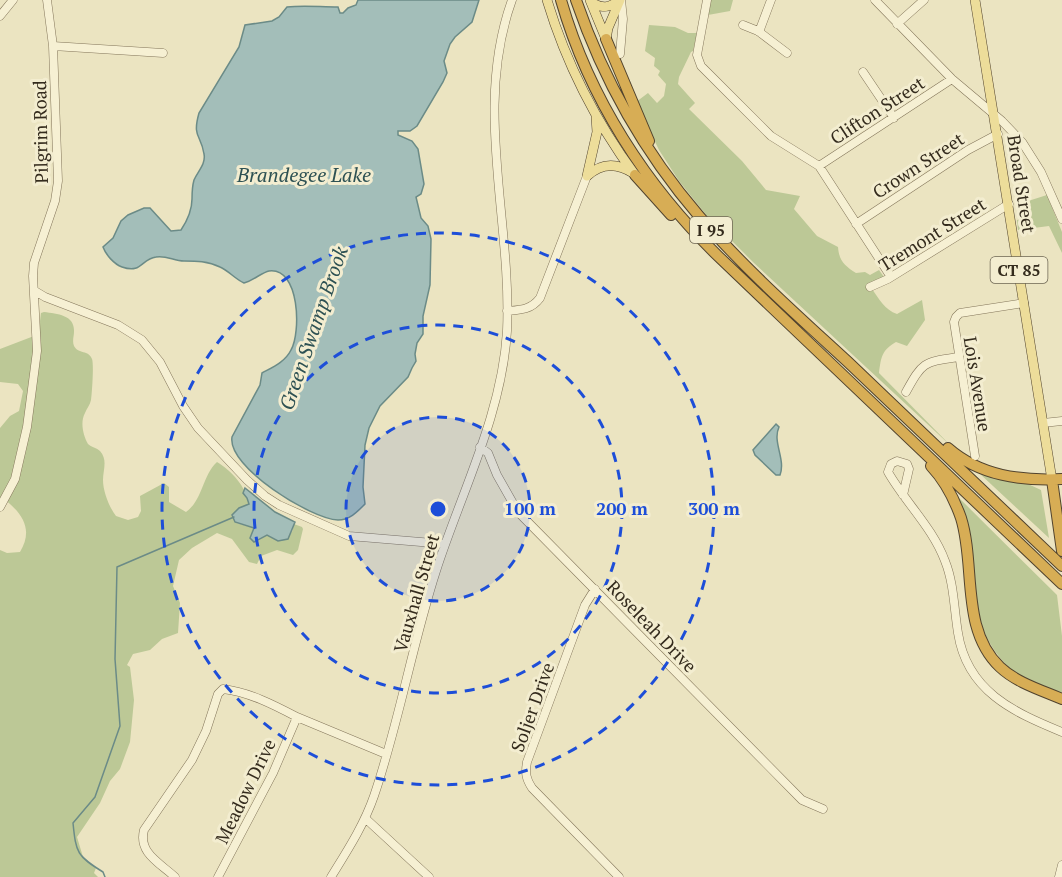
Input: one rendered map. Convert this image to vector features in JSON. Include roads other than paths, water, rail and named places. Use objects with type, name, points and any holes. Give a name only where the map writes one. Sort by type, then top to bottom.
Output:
[{"type":"highway","name":"I 95","points":[[561,0],[584,65],[617,129],[656,186],[698,235],[1062,584]]},
{"type":"highway","name":"I 95","points":[[576,0],[590,39],[634,127],[687,201],[721,240],[1062,566]]},
{"type":"highway","points":[[606,39],[660,166]]},
{"type":"highway","points":[[635,175],[668,212],[698,235]]},
{"type":"highway","points":[[904,416],[932,434],[958,457],[987,472],[1024,479],[1057,479]]},
{"type":"highway","points":[[903,431],[919,454],[945,483],[961,519],[975,619],[984,647],[1002,669],[1012,676],[1062,699]]},
{"type":"highway","name":"Broad Street","points":[[1057,479],[1062,552]]},
{"type":"main road","points":[[547,0],[567,56],[595,114],[635,175]]},
{"type":"main road","points":[[590,1],[606,7],[620,0]]},
{"type":"main road","points":[[606,39],[608,28],[620,0]]},
{"type":"main road","name":"Broad Street","points":[[975,0],[1043,423],[1057,479]]},
{"type":"main road","points":[[590,1],[606,39]]},
{"type":"main road","points":[[587,176],[597,132],[595,114]]},
{"type":"main road","points":[[587,176],[598,167],[612,164],[626,168],[635,175]]},
{"type":"street","points":[[0,16],[13,0]]},
{"type":"street","name":"Pilgrim Road","points":[[0,507],[15,479],[27,427],[37,351],[34,263],[55,201],[58,181],[53,46],[47,0]]},
{"type":"street","name":"Vauxhall Street","points":[[331,877],[349,848],[374,797],[435,574],[480,447],[502,373],[507,311],[494,97],[499,47],[512,0]]},
{"type":"street","points":[[620,0],[623,14],[620,54]]},
{"type":"street","points":[[706,0],[697,55],[701,66],[771,136],[819,166],[891,277]]},
{"type":"street","points":[[759,32],[771,0]]},
{"type":"street","points":[[875,0],[952,80],[1011,130],[1041,172],[1062,219]]},
{"type":"street","points":[[897,24],[924,0]]},
{"type":"street","points":[[743,25],[759,32],[787,53]]},
{"type":"street","points":[[53,46],[163,53]]},
{"type":"street","points":[[863,72],[894,118]]},
{"type":"street","name":"Clifton Street","points":[[819,166],[952,80]]},
{"type":"street","name":"Crown Street","points":[[856,224],[968,150],[998,134]]},
{"type":"street","points":[[507,311],[530,307],[540,298],[587,176]]},
{"type":"street","name":"Tremont Street","points":[[870,287],[891,277],[1009,204]]},
{"type":"street","points":[[34,291],[118,325],[142,340],[160,362],[183,406],[198,428],[247,480],[279,505],[349,536],[445,544]]},
{"type":"street","name":"Lois Avenue","points":[[975,456],[954,322],[960,313],[1024,303]]},
{"type":"street","points":[[906,392],[922,365],[927,362],[958,357]]},
{"type":"street","points":[[1043,423],[1062,421]]},
{"type":"street","name":"Roseleah Drive","points":[[480,447],[488,453],[497,475],[518,512],[801,800],[823,809]]},
{"type":"street","points":[[903,495],[930,533],[944,558],[961,645],[979,682],[988,692],[1010,708],[1062,732]]},
{"type":"street","name":"Soljer Drive","points":[[595,589],[585,605],[525,772],[532,788],[619,877]]},
{"type":"street","points":[[175,877],[145,850],[141,839],[144,830],[192,760],[206,731],[218,694],[223,689],[233,690],[264,701],[386,754]]},
{"type":"street","name":"Meadow Drive","points":[[218,877],[273,773],[297,717]]},
{"type":"street","points":[[365,818],[429,877]]},
{"type":"street","points":[[1059,877],[1062,865]]},
{"type":"water","name":"Brandegee Lake","points":[[358,0],[479,0],[472,22],[450,44],[444,61],[447,73],[417,126],[410,131],[398,131],[398,135],[412,141],[418,149],[424,184],[421,194],[416,197],[421,218],[428,226],[431,239],[430,285],[423,316],[423,334],[417,343],[416,361],[408,377],[380,406],[369,428],[365,445],[363,487],[365,504],[350,517],[338,520],[309,511],[273,489],[256,476],[234,449],[232,437],[260,385],[262,373],[285,358],[294,342],[297,316],[292,290],[287,279],[279,273],[269,271],[244,283],[211,264],[163,257],[151,258],[134,269],[129,269],[113,261],[103,247],[113,238],[121,221],[144,208],[150,208],[171,231],[181,230],[190,211],[194,180],[204,161],[203,148],[196,127],[199,113],[239,47],[245,25],[272,21],[279,17],[287,7],[338,7],[340,13],[343,13],[356,5]]},
{"type":"water","points":[[776,424],[779,427],[777,439],[781,463],[780,475],[776,475],[755,455],[753,450]]},
{"type":"water","points":[[245,488],[275,512],[295,522],[288,539],[278,541],[267,535],[254,542],[250,538],[254,528],[235,522],[232,515],[239,508],[249,504],[243,493]]},
{"type":"waterway","name":"Green Swamp Brook","points":[[105,877],[103,872],[79,853],[73,823],[95,797],[120,726],[115,659],[117,567],[234,517]]}]
